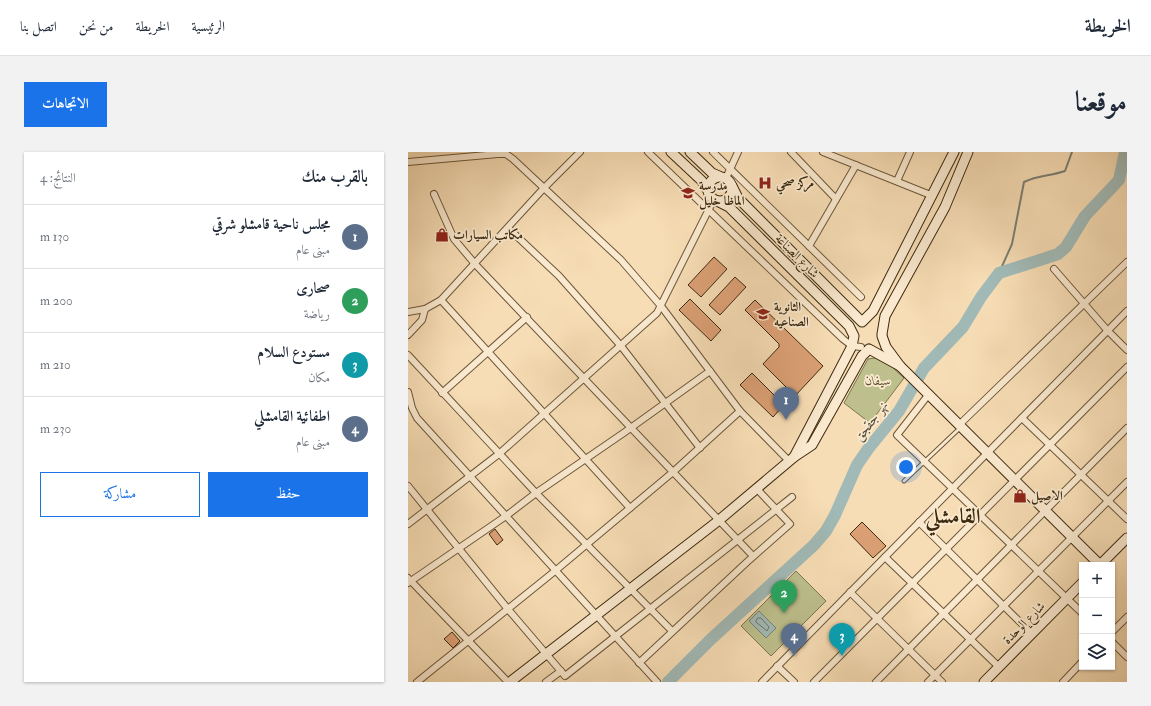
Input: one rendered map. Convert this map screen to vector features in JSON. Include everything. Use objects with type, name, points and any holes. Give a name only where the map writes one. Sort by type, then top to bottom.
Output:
[{"type":"street","points":[[408,312],[425,309],[441,300],[543,189],[580,152]]},
{"type":"street","points":[[648,152],[843,339],[900,366]]},
{"type":"street","points":[[671,152],[702,181],[715,200]]},
{"type":"street","points":[[690,152],[712,173],[723,177],[732,186],[738,198],[862,322]]},
{"type":"street","points":[[713,152],[861,297]]},
{"type":"street","points":[[708,191],[710,181],[723,177],[730,168],[738,152]]},
{"type":"street","points":[[790,152],[836,199]]},
{"type":"street","points":[[823,152],[933,196]]},
{"type":"street","points":[[897,182],[910,152]]},
{"type":"street","points":[[710,371],[631,428],[536,493],[506,516],[409,581],[509,682],[718,521],[791,459],[812,445],[862,356],[861,347],[854,336],[856,327],[873,311],[933,196],[954,152]]},
{"type":"street","points":[[791,459],[861,347],[878,344],[882,335],[885,316],[945,207],[968,152]]},
{"type":"street","points":[[408,162],[506,154],[621,260],[661,306],[740,411],[791,459]]},
{"type":"street","points":[[809,246],[856,165]]},
{"type":"street","points":[[715,200],[724,200],[730,196],[732,186]]},
{"type":"street","points":[[434,194],[454,239],[475,264],[527,317],[718,521],[753,556]]},
{"type":"street","points":[[408,524],[500,453],[657,313],[708,210],[715,200]]},
{"type":"street","name":"شارع الصناعة","points":[[715,200],[729,206],[849,326],[854,336]]},
{"type":"street","points":[[508,228],[559,276],[621,346],[700,448]]},
{"type":"street","points":[[960,426],[1127,262]]},
{"type":"street","points":[[1054,269],[1107,330],[1127,350]]},
{"type":"street","points":[[441,300],[630,508]]},
{"type":"street","points":[[408,335],[422,320],[425,309]]},
{"type":"street","points":[[762,682],[1127,310]]},
{"type":"street","points":[[442,393],[527,317]]},
{"type":"street","points":[[862,322],[869,321],[880,327],[886,347],[900,366],[1097,562]]},
{"type":"street","points":[[408,355],[536,493],[672,631]]},
{"type":"street","points":[[814,682],[1127,367]]},
{"type":"street","points":[[408,392],[412,408],[417,418],[657,682]]},
{"type":"street","points":[[927,392],[897,435],[1079,610]]},
{"type":"street","points":[[422,681],[507,608],[555,571],[673,472],[740,411]]},
{"type":"street","points":[[1022,418],[1127,520]]},
{"type":"street","points":[[876,682],[1127,428]]},
{"type":"street","points":[[928,682],[1127,482]]},
{"type":"street","points":[[408,486],[507,608],[565,676],[792,498]]},
{"type":"street","points":[[639,663],[753,556],[790,524],[756,488]]},
{"type":"street","points":[[919,522],[1032,634]]},
{"type":"street","points":[[1103,562],[1127,538]]},
{"type":"street","points":[[1110,562],[1127,545]]},
{"type":"street","points":[[885,557],[999,667]]},
{"type":"street","name":"شارع الوحدة","points":[[992,682],[1069,600],[1079,587]]},
{"type":"street","points":[[850,592],[942,682]]},
{"type":"street","name":"شارع الوحدة","points":[[984,682],[1032,634],[1069,600],[1079,593]]},
{"type":"street","points":[[1115,629],[1127,617]]},
{"type":"street","points":[[1115,645],[1127,657]]},
{"type":"street","points":[[1063,682],[1079,665]]},
{"type":"street","points":[[777,666],[794,682]]},
{"type":"street","points":[[546,682],[561,671]]},
{"type":"lane","points":[[904,481],[960,426]]},
{"type":"green space","name":"سيفان","points":[[881,357],[904,378],[870,423],[844,403],[868,359]]},
{"type":"green space","points":[[796,571],[826,601],[771,656],[741,626]]},
{"type":"water","points":[[759,611],[776,628],[766,638],[749,621]]},
{"type":"building","points":[[714,257],[727,269],[701,297],[688,285]]},
{"type":"building","points":[[735,277],[746,287],[720,315],[709,305]]},
{"type":"building","points":[[690,299],[721,330],[711,341],[679,310]]},
{"type":"building","points":[[755,300],[823,366],[795,396],[763,364],[779,347],[779,344],[745,310]]},
{"type":"building","points":[[752,373],[784,405],[773,417],[740,385]]},
{"type":"building","points":[[862,522],[886,546],[873,558],[850,534]]},
{"type":"building","points":[[495,529],[503,540],[497,545],[489,534]]},
{"type":"building","points":[[452,632],[460,641],[453,648],[444,639]]},
{"type":"waterway","points":[[999,273],[1012,244],[1024,182],[1034,178],[1065,171],[1072,152]]},
{"type":"waterway","name":"نهر جقجق","points":[[668,682],[710,640],[814,545],[826,531],[835,515],[857,465],[899,411],[924,368],[963,327],[981,297],[999,273],[1058,254],[1066,247],[1085,216],[1119,180],[1125,152]]},
{"type":"place","name":"مركز صحي","points":[[765,183]]},
{"type":"place","name":"مدرسة الماظا خليل","points":[[688,193]]},
{"type":"place","name":"مكاتب السيارات","points":[[442,235]]},
{"type":"place","name":"الثانوية الصناعيه","points":[[763,314]]},
{"type":"place","name":"مجلس ناحية قامشلو شرقي","points":[[786,420]]},
{"type":"place","name":"الاصيل","points":[[1020,496]]},
{"type":"place","name":"صحارى","points":[[784,613]]},
{"type":"place","name":"اطفائية القامشلي","points":[[794,656]]},
{"type":"place","name":"مستودع السلام","points":[[842,656]]},
{"type":"district","name":"القامشلي","points":[[953,516]]}]
